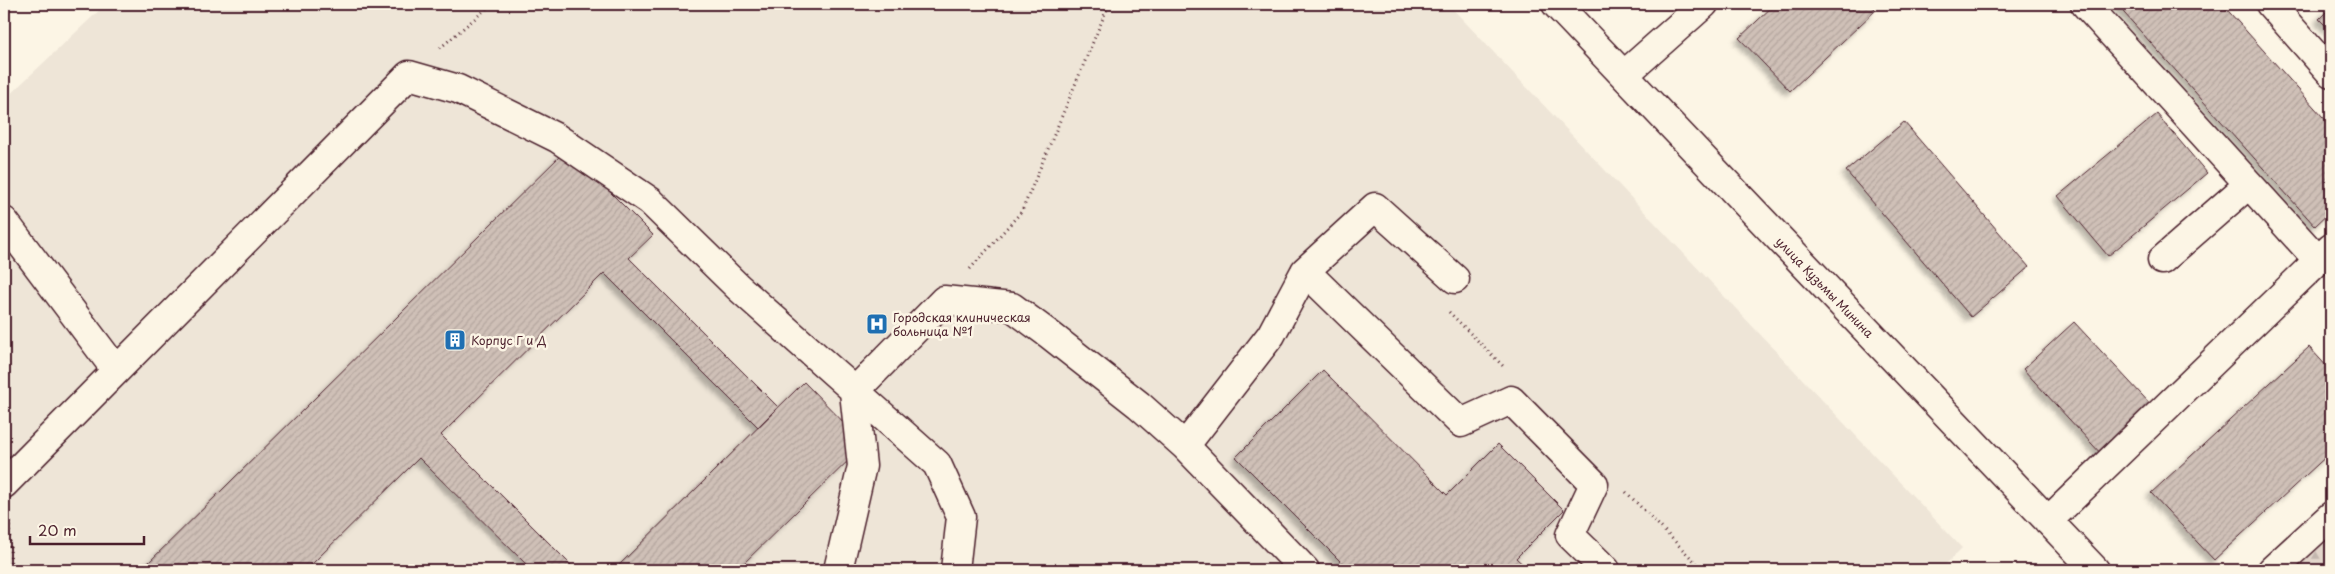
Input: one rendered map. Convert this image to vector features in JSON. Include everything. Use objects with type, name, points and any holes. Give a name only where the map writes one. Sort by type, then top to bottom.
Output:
[{"type":"street","name":"улица Кузьмы Минина","points":[[1556,4],[2095,570]]},
{"type":"street","points":[[1624,76],[1704,4]]},
{"type":"street","points":[[2048,521],[2325,254],[2249,184],[2085,4]]},
{"type":"street","points":[[2270,4],[2331,73]]},
{"type":"street","points":[[6,482],[410,75],[458,89],[557,138],[650,201],[738,287],[937,464],[961,518],[955,570]]},
{"type":"street","points":[[2162,260],[2249,184]]},
{"type":"street","points":[[1185,446],[1271,335],[1305,271],[1375,207],[1455,279]]},
{"type":"street","points":[[4,221],[116,370]]},
{"type":"street","points":[[1305,271],[1461,423],[1511,400],[1594,484],[1570,534],[1606,570]]},
{"type":"street","points":[[854,392],[944,300],[1012,307],[1139,405],[1185,446],[1305,570]]},
{"type":"street","points":[[838,570],[862,466],[854,392]]},
{"type":"street","points":[[2272,570],[2331,516]]},
{"type":"path","points":[[410,75],[492,4]]},
{"type":"path","points":[[944,300],[1022,211],[1110,4]]},
{"type":"path","points":[[6,482],[11,570]]},
{"type":"shaded area","name":"Городская клиническая больница №1","points":[[106,4],[1448,4],[1962,548],[1940,570],[4,570],[4,100]]},
{"type":"green space","points":[[2331,523],[2331,570],[2276,570]]},
{"type":"building","points":[[1775,4],[1870,4],[1876,10],[1790,91],[1739,38]]},
{"type":"building","points":[[2116,4],[2222,4],[2331,126],[2331,211],[2315,226]]},
{"type":"building","points":[[2331,7],[2331,31],[2319,19]]},
{"type":"building","points":[[2157,114],[2207,173],[2108,256],[2058,196]]},
{"type":"building","points":[[1904,122],[2029,267],[1971,317],[1846,171]]},
{"type":"building","name":"Корпус Г и Д","points":[[567,149],[653,235],[629,258],[778,407],[758,427],[604,273],[441,435],[576,570],[532,570],[419,458],[306,570],[141,570]]},
{"type":"building","points":[[2074,322],[2155,409],[2103,456],[2023,369]]},
{"type":"building","points":[[2309,347],[2331,371],[2331,452],[2214,560],[2151,493]]},
{"type":"building","points":[[1323,370],[1447,495],[1498,444],[1564,510],[1516,558],[1529,570],[1349,570],[1236,457]]},
{"type":"building","points":[[804,382],[865,444],[737,570],[614,570]]},
{"type":"place","name":"Городская клиническая больница №1","points":[[877,324]]},
{"type":"place","name":"Корпус Г и Д","points":[[455,340]]}]
